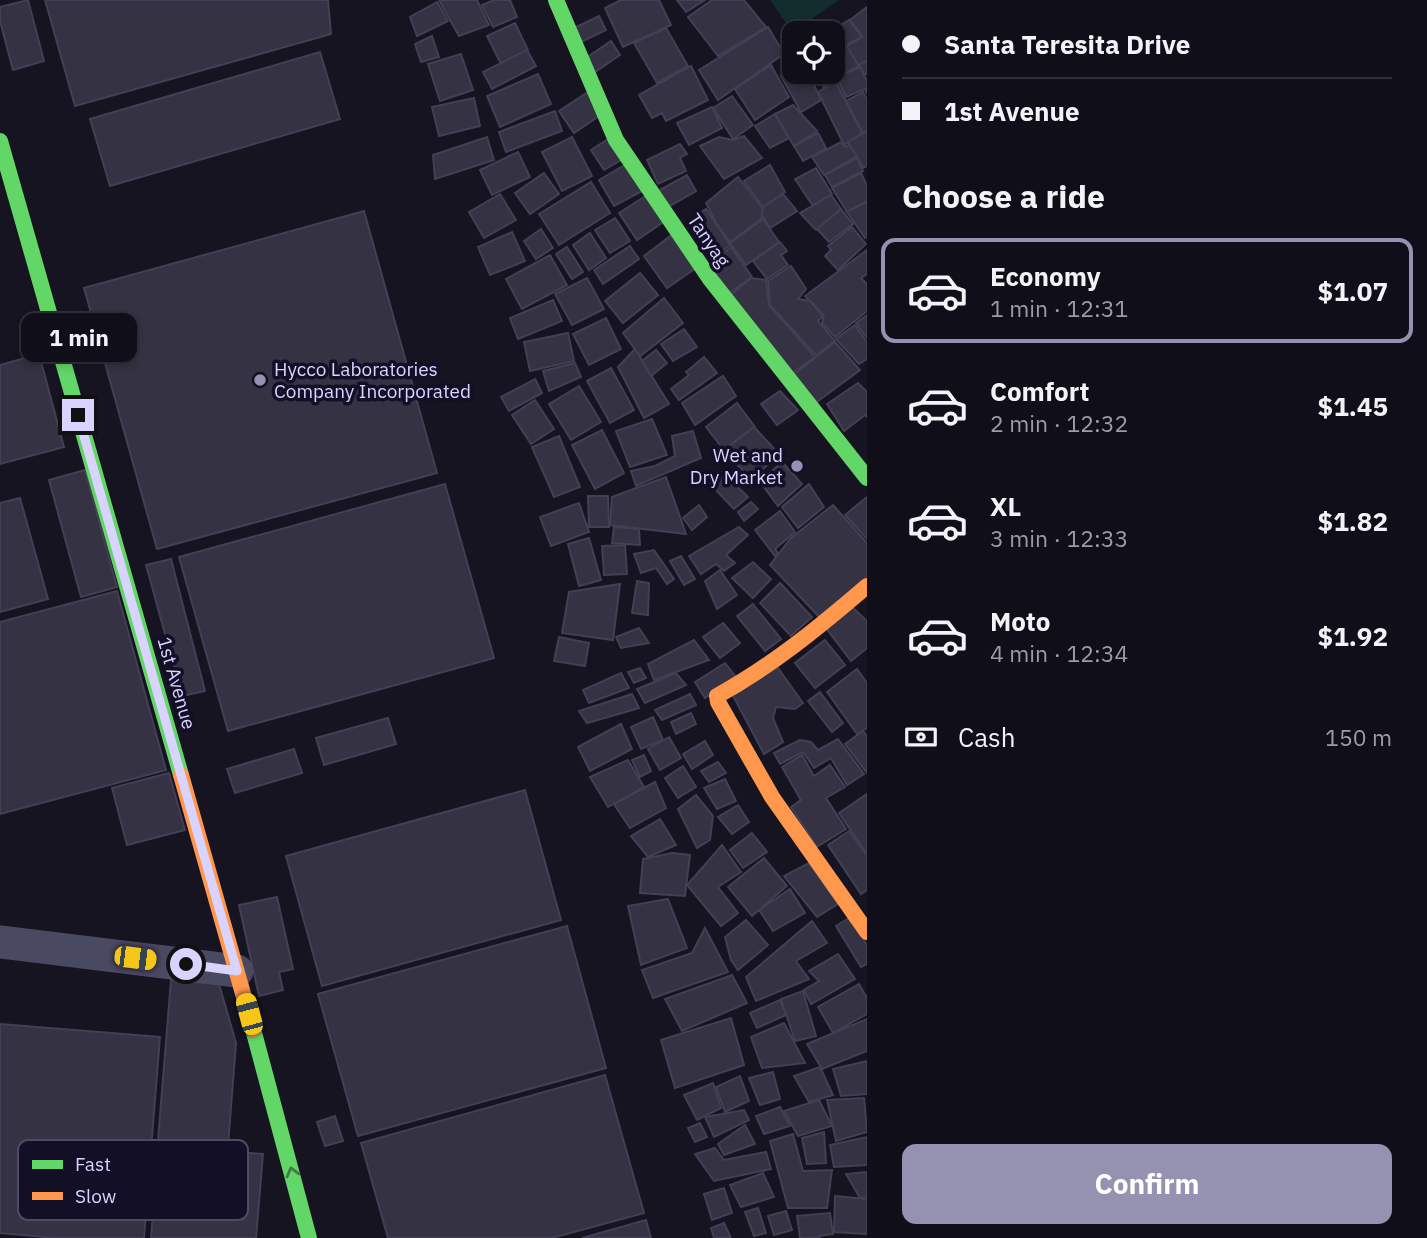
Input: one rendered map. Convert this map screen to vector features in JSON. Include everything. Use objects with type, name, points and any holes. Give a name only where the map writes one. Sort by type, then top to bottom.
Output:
[{"type":"street","name":"Tanyag","points":[[556,0],[616,140],[710,279],[867,478]]},
{"type":"street","name":"1st Avenue","points":[[0,141],[237,971],[309,1238]]},
{"type":"street","points":[[867,586],[803,641],[751,677],[717,696],[772,797],[867,932]]},
{"type":"street","points":[[0,942],[237,971]]},
{"type":"green space","points":[[770,0],[839,0],[808,21],[784,21]]},
{"type":"building","points":[[28,0],[44,61],[13,70],[0,21],[0,7]]},
{"type":"building","points":[[45,0],[328,0],[331,34],[75,106]]},
{"type":"building","points":[[439,0],[477,0],[489,25],[459,36]]},
{"type":"building","points":[[494,0],[510,0],[517,17],[493,27],[482,5]]},
{"type":"building","points":[[621,0],[659,0],[671,25],[623,47],[605,8]]},
{"type":"building","points":[[677,0],[705,0],[686,12]]},
{"type":"building","points":[[712,0],[744,0],[766,27],[718,56],[688,17]]},
{"type":"building","points":[[437,2],[448,21],[417,36],[410,17]]},
{"type":"building","points":[[867,7],[867,60],[858,65],[847,46],[863,37],[850,20]]},
{"type":"building","points":[[599,16],[606,30],[579,43],[572,29]]},
{"type":"building","points":[[849,20],[862,37],[846,45],[858,65],[867,61],[865,75],[860,66],[845,73],[845,22]]},
{"type":"building","points":[[515,23],[528,50],[501,64],[487,36]]},
{"type":"building","points":[[768,27],[782,51],[782,55],[718,100],[699,70]]},
{"type":"building","points":[[666,28],[688,66],[657,83],[634,43]]},
{"type":"building","points":[[432,36],[439,57],[421,62],[415,44]]},
{"type":"building","points":[[611,41],[620,55],[595,72],[586,58]]},
{"type":"building","points":[[527,50],[536,66],[492,89],[483,72]]},
{"type":"building","points":[[320,52],[340,119],[110,186],[90,119]]},
{"type":"building","points":[[461,54],[473,90],[440,101],[428,64]]},
{"type":"building","points":[[771,65],[789,97],[755,120],[735,89]]},
{"type":"building","points":[[691,66],[708,100],[666,121],[662,113],[652,118],[639,95]]},
{"type":"building","points":[[860,67],[867,81],[867,94],[865,89],[846,97],[840,84],[845,84],[845,74]]},
{"type":"building","points":[[538,74],[551,104],[500,127],[487,96]]},
{"type":"building","points":[[785,84],[814,84],[821,100],[801,112]]},
{"type":"building","points":[[837,84],[862,133],[844,145],[818,92]]},
{"type":"building","points":[[588,92],[602,114],[574,133],[559,111]]},
{"type":"building","points":[[863,92],[867,99],[867,130],[863,133],[846,101]]},
{"type":"building","points":[[732,96],[753,125],[733,139],[713,108]]},
{"type":"building","points":[[474,98],[480,126],[439,136],[432,107]]},
{"type":"building","points":[[793,105],[817,131],[794,146],[775,114]]},
{"type":"building","points":[[712,107],[722,128],[689,145],[677,123]]},
{"type":"building","points":[[555,111],[562,131],[506,152],[499,132]]},
{"type":"building","points":[[775,114],[789,138],[770,148],[755,126]]},
{"type":"building","points":[[867,131],[867,166],[863,168],[848,142]]},
{"type":"building","points":[[818,133],[826,148],[803,161],[794,146]]},
{"type":"building","points":[[744,136],[762,158],[724,179],[700,146],[719,137],[733,140]]},
{"type":"building","points":[[487,137],[494,160],[435,179],[433,155]]},
{"type":"building","points":[[572,137],[592,176],[562,191],[542,152]]},
{"type":"building","points":[[610,138],[623,159],[604,170],[591,150]]},
{"type":"building","points":[[841,142],[845,147],[849,145],[857,156],[824,175],[812,157]]},
{"type":"building","points":[[680,144],[687,154],[680,158],[686,171],[658,184],[647,160]]},
{"type":"building","points":[[518,152],[530,177],[492,195],[480,170]]},
{"type":"building","points":[[857,158],[863,171],[832,187],[825,175]]},
{"type":"building","points":[[628,163],[644,190],[614,206],[599,180]]},
{"type":"building","points":[[770,165],[785,192],[763,207],[744,181]]},
{"type":"building","points":[[816,168],[832,194],[813,206],[795,179]]},
{"type":"building","points":[[544,173],[559,194],[530,214],[515,193]]},
{"type":"building","points":[[861,173],[867,186],[867,201],[847,212],[832,188]]},
{"type":"building","points":[[687,175],[696,191],[666,208],[658,191]]},
{"type":"building","points":[[738,177],[763,209],[761,219],[730,242],[706,203]]},
{"type":"building","points":[[591,182],[610,213],[559,245],[539,214]]},
{"type":"building","points":[[500,194],[516,220],[484,238],[469,212]]},
{"type":"building","points":[[783,194],[797,211],[770,228],[762,215],[763,207]]},
{"type":"building","points":[[647,195],[665,221],[637,240],[619,213]]},
{"type":"building","points":[[831,195],[841,209],[816,230],[800,213]]},
{"type":"building","points":[[867,202],[867,237],[865,238],[847,212]]},
{"type":"building","points":[[706,209],[730,245],[714,256],[690,220]]},
{"type":"building","points":[[841,209],[853,224],[829,242],[817,229]]},
{"type":"building","name":"Hycco Laboratories Company Incorporated","points":[[364,211],[437,473],[157,549],[84,288]]},
{"type":"building","points":[[615,218],[630,241],[610,253],[595,230]]},
{"type":"building","points":[[763,219],[779,242],[746,265],[730,243]]},
{"type":"building","points":[[852,227],[866,244],[838,270],[825,256],[831,250],[828,246]]},
{"type":"building","points":[[541,229],[553,248],[536,259],[524,241]]},
{"type":"building","points":[[512,232],[525,261],[490,275],[478,247]]},
{"type":"building","points":[[590,233],[606,258],[589,270],[573,245]]},
{"type":"building","points":[[673,234],[696,268],[667,288],[644,256]]},
{"type":"building","points":[[780,242],[787,251],[781,255],[788,265],[767,279],[753,261]]},
{"type":"building","points":[[630,246],[639,259],[603,284],[594,270]]},
{"type":"building","points":[[567,247],[583,272],[572,279],[556,254]]},
{"type":"building","points":[[731,247],[752,277],[726,295],[705,267]]},
{"type":"building","points":[[867,250],[867,274],[861,278],[867,284],[867,311],[835,337],[822,323],[824,315],[805,296]]},
{"type":"building","points":[[550,255],[567,285],[522,309],[506,279]]},
{"type":"building","points":[[791,266],[806,289],[798,299],[810,301],[823,316],[818,321],[835,341],[816,355],[770,305],[768,281]]},
{"type":"building","points":[[640,273],[658,295],[623,323],[605,301]]},
{"type":"building","points":[[587,278],[604,309],[572,325],[555,294]]},
{"type":"building","points":[[751,278],[766,280],[769,305],[815,357],[788,376],[728,297]]},
{"type":"building","points":[[664,298],[683,323],[640,356],[623,333]]},
{"type":"building","points":[[553,300],[562,321],[518,339],[510,318]]},
{"type":"building","points":[[867,315],[867,338],[856,323]]},
{"type":"building","points":[[606,318],[621,349],[589,365],[573,334]]},
{"type":"building","points":[[855,325],[867,342],[867,359],[859,364],[836,339]]},
{"type":"building","points":[[684,329],[697,347],[673,361],[661,344]]},
{"type":"building","points":[[568,333],[574,361],[530,371],[524,342]]},
{"type":"building","points":[[835,342],[860,370],[814,404],[791,377]]},
{"type":"building","points":[[635,349],[669,404],[644,418],[618,367]]},
{"type":"building","points":[[656,350],[667,363],[651,376],[642,361]]},
{"type":"building","points":[[39,354],[64,447],[0,464],[0,365]]},
{"type":"building","points":[[704,357],[717,373],[679,400],[671,389],[689,375],[686,372]]},
{"type":"building","points":[[575,363],[581,377],[549,391],[543,371]]},
{"type":"building","points":[[611,368],[634,410],[610,423],[587,381]]},
{"type":"building","points":[[723,376],[736,396],[695,425],[682,403]]},
{"type":"building","points":[[535,379],[542,393],[509,411],[501,397]]},
{"type":"building","points":[[858,383],[867,392],[867,417],[865,415],[844,431],[827,404]]},
{"type":"building","points":[[579,386],[601,422],[571,440],[549,404]]},
{"type":"building","points":[[780,391],[798,410],[777,425],[761,404]]},
{"type":"building","points":[[535,400],[554,429],[531,444],[512,415]]},
{"type":"building","points":[[737,403],[755,427],[724,450],[706,427]]},
{"type":"building","points":[[652,419],[667,455],[630,467],[616,431]]},
{"type":"building","points":[[754,427],[779,454],[751,480],[724,450]]},
{"type":"building","points":[[602,430],[624,473],[595,489],[572,445]]},
{"type":"building","points":[[693,431],[701,458],[636,486],[631,471],[655,466],[675,456],[672,436]]},
{"type":"building","points":[[559,436],[580,487],[554,497],[532,447]]},
{"type":"building","points":[[782,462],[802,484],[778,506],[760,482]]},
{"type":"building","points":[[85,470],[117,587],[81,597],[49,480]]},
{"type":"building","points":[[722,472],[748,497],[734,509],[710,484]]},
{"type":"building","points":[[666,477],[686,534],[610,525],[612,497]]},
{"type":"building","points":[[445,484],[494,658],[228,731],[179,557]]},
{"type":"building","points":[[809,484],[824,507],[798,528],[782,507]]},
{"type":"building","points":[[588,496],[608,496],[609,527],[589,527]]},
{"type":"building","points":[[867,497],[867,539],[845,515]]},
{"type":"building","points":[[20,498],[48,599],[0,612],[0,503]]},
{"type":"building","points":[[751,502],[758,509],[744,521],[738,512]]},
{"type":"building","points":[[579,503],[589,532],[551,546],[540,517]]},
{"type":"building","points":[[699,505],[707,517],[692,530],[683,518]]},
{"type":"building","points":[[833,505],[867,543],[867,581],[824,622],[770,565],[791,538]]},
{"type":"building","points":[[780,511],[795,532],[775,549],[778,553],[775,556],[755,530]]},
{"type":"building","points":[[614,527],[639,529],[640,545],[612,543]]},
{"type":"building","points":[[739,527],[748,535],[726,555],[735,563],[724,571],[716,564],[701,574],[689,556]]},
{"type":"building","points":[[589,538],[601,580],[579,586],[568,544]]},
{"type":"building","points":[[625,545],[627,574],[604,575],[602,546]]},
{"type":"building","points":[[654,550],[674,579],[667,584],[656,568],[641,573],[634,554]]},
{"type":"building","points":[[681,556],[695,579],[684,585],[670,561]]},
{"type":"building","points":[[171,559],[205,691],[182,696],[146,565]]},
{"type":"building","points":[[753,562],[771,579],[753,598],[732,578]]},
{"type":"building","points":[[720,570],[737,595],[717,609],[705,581]]},
{"type":"building","points":[[637,581],[649,583],[648,615],[632,613]]},
{"type":"building","points":[[780,583],[812,617],[791,636],[760,603]]},
{"type":"building","points":[[620,584],[613,640],[562,633],[569,592]]},
{"type":"building","points":[[117,591],[166,770],[0,814],[0,622]]},
{"type":"building","points":[[753,604],[781,639],[765,651],[737,616]]},
{"type":"building","points":[[853,608],[867,621],[867,648],[851,661],[826,628]]},
{"type":"building","points":[[723,623],[740,643],[720,658],[703,637]]},
{"type":"building","points":[[639,628],[649,643],[621,648],[616,637]]},
{"type":"building","points":[[559,637],[589,643],[585,666],[554,661]]},
{"type":"building","points":[[694,640],[709,660],[654,680],[648,664]]},
{"type":"building","points":[[825,640],[845,665],[815,688],[795,663]]},
{"type":"building","points":[[725,663],[736,677],[705,698],[695,682]]},
{"type":"building","points":[[640,668],[646,678],[634,683],[628,672]]},
{"type":"building","points":[[778,668],[803,703],[795,709],[776,707],[773,718],[783,742],[764,754],[731,692]]},
{"type":"building","points":[[857,669],[867,683],[867,728],[857,734],[827,692]]},
{"type":"building","points":[[621,673],[629,688],[589,703],[583,690]]},
{"type":"building","points":[[676,673],[686,685],[645,703],[637,689]]},
{"type":"building","points":[[820,692],[843,723],[832,732],[808,701]]},
{"type":"building","points":[[632,694],[639,708],[587,723],[579,711]]},
{"type":"building","points":[[690,694],[696,705],[662,720],[655,710]]},
{"type":"building","points":[[691,713],[696,724],[676,734],[671,722]]},
{"type":"building","points":[[653,717],[663,740],[641,749],[631,727]]},
{"type":"building","points":[[388,718],[396,744],[324,765],[316,738]]},
{"type":"building","points":[[621,724],[632,749],[590,771],[578,747]]},
{"type":"building","points":[[863,731],[867,736],[867,773],[845,744]]},
{"type":"building","points":[[669,737],[681,758],[660,770],[648,749]]},
{"type":"building","points":[[838,739],[864,774],[847,785],[831,758],[814,768],[803,752],[780,764],[774,753],[800,740],[811,742],[818,750]]},
{"type":"building","points":[[705,741],[713,755],[692,769],[683,754]]},
{"type":"building","points":[[294,749],[302,773],[235,793],[227,769]]},
{"type":"building","points":[[644,755],[651,771],[640,777],[632,760]]},
{"type":"building","points":[[802,755],[814,776],[830,765],[845,787],[826,798],[846,829],[817,847],[791,807],[801,800],[782,767]]},
{"type":"building","points":[[628,760],[644,787],[608,807],[590,777]]},
{"type":"building","points":[[718,762],[726,773],[709,782],[701,771]]},
{"type":"building","points":[[683,766],[696,787],[678,798],[665,778]]},
{"type":"building","points":[[169,773],[185,830],[127,845],[112,788]]},
{"type":"building","points":[[725,779],[736,801],[717,809],[704,788]]},
{"type":"building","points":[[655,782],[666,808],[630,828],[614,804]]},
{"type":"building","points":[[525,790],[561,920],[322,986],[286,856]]},
{"type":"building","points":[[867,794],[867,854],[839,813]]},
{"type":"building","points":[[696,795],[713,816],[710,840],[697,848],[678,809]]},
{"type":"building","points":[[738,805],[749,822],[732,834],[718,817]]},
{"type":"building","points":[[660,819],[676,845],[648,857],[631,836]]},
{"type":"building","points":[[849,831],[867,856],[867,890],[861,894],[828,845]]},
{"type":"building","points":[[752,833],[767,852],[743,868],[730,850]]},
{"type":"building","points":[[722,845],[741,872],[718,887],[738,913],[721,926],[687,885]]},
{"type":"building","points":[[672,853],[690,855],[685,896],[640,893],[643,859]]},
{"type":"building","points":[[764,858],[787,886],[752,916],[728,887]]},
{"type":"building","points":[[809,863],[838,904],[817,917],[784,876]]},
{"type":"building","points":[[790,889],[805,913],[773,931],[759,910]]},
{"type":"building","points":[[277,897],[293,969],[279,972],[283,990],[259,996],[239,905]]},
{"type":"building","points":[[668,899],[687,948],[641,965],[628,906]]},
{"type":"building","points":[[849,918],[867,945],[867,964],[861,967],[836,926]]},
{"type":"building","points":[[746,920],[768,945],[738,970],[731,960],[725,937]]},
{"type":"building","points":[[812,921],[827,943],[796,961],[809,979],[756,1001],[746,977]]},
{"type":"building","points":[[567,926],[606,1068],[358,1136],[318,994]]},
{"type":"building","points":[[705,928],[728,972],[653,998],[642,970],[692,953]]},
{"type":"building","points":[[838,954],[855,979],[811,1004],[804,990],[819,981],[809,971]]},
{"type":"building","points":[[732,975],[747,1003],[682,1031],[665,999]]},
{"type":"building","points":[[171,980],[219,984],[236,1043],[228,1140],[158,1140]]},
{"type":"building","points":[[859,984],[867,998],[867,1014],[833,1033],[818,1007]]},
{"type":"building","points":[[803,991],[816,1036],[795,1041],[781,999]]},
{"type":"building","points":[[780,1000],[786,1015],[757,1028],[750,1013]]},
{"type":"building","points":[[731,1018],[744,1065],[675,1088],[661,1040]]},
{"type":"building","points":[[867,1019],[867,1051],[822,1069],[807,1044]]},
{"type":"building","points":[[784,1023],[805,1063],[762,1068],[751,1037]]},
{"type":"building","points":[[0,1024],[160,1037],[152,1140],[18,1140],[18,1220],[145,1220],[144,1238],[55,1238],[0,1233]]},
{"type":"building","points":[[867,1061],[867,1094],[841,1096],[833,1069]]},
{"type":"building","points":[[820,1067],[833,1095],[809,1102],[794,1076]]},
{"type":"building","points":[[773,1072],[780,1099],[760,1105],[749,1078]]},
{"type":"building","points":[[605,1075],[644,1213],[552,1238],[388,1238],[361,1143]]},
{"type":"building","points":[[740,1076],[749,1101],[725,1112],[716,1087]]},
{"type":"building","points":[[713,1083],[721,1108],[697,1120],[684,1095]]},
{"type":"building","points":[[864,1098],[867,1132],[836,1141],[827,1100]]},
{"type":"building","points":[[819,1100],[832,1126],[798,1136],[784,1111]]},
{"type":"building","points":[[780,1107],[790,1126],[764,1134],[756,1116]]},
{"type":"building","points":[[744,1110],[749,1120],[714,1137],[705,1117]]},
{"type":"building","points":[[335,1116],[343,1141],[325,1146],[317,1122]]},
{"type":"building","points":[[700,1123],[707,1137],[695,1142],[688,1128]]},
{"type":"building","points":[[745,1125],[755,1144],[724,1155],[718,1144]]},
{"type":"building","points":[[824,1132],[826,1163],[807,1164],[802,1138]]},
{"type":"building","points":[[793,1134],[803,1171],[832,1170],[827,1208],[788,1208],[770,1141]]},
{"type":"building","points":[[867,1137],[867,1165],[834,1167],[830,1145]]},
{"type":"building","points":[[715,1148],[724,1160],[766,1152],[771,1169],[714,1181],[695,1154]]},
{"type":"building","points":[[248,1153],[263,1154],[256,1238],[151,1238],[153,1220],[248,1220]]},
{"type":"building","points":[[867,1172],[867,1198],[860,1198],[846,1174]]},
{"type":"building","points":[[763,1173],[774,1197],[741,1207],[730,1185]]},
{"type":"building","points":[[724,1188],[732,1213],[712,1220],[704,1194]]},
{"type":"building","points":[[835,1196],[867,1199],[867,1234],[834,1232]]},
{"type":"building","points":[[758,1208],[766,1233],[754,1236],[745,1212]]},
{"type":"building","points":[[786,1211],[792,1230],[774,1235],[768,1216]]},
{"type":"building","points":[[830,1213],[833,1234],[819,1236],[820,1238],[800,1238],[797,1216]]},
{"type":"building","points":[[646,1220],[651,1238],[582,1238]]},
{"type":"building","points":[[724,1223],[731,1238],[714,1238],[711,1228]]},
{"type":"traffic: fast","points":[[556,0],[616,140],[710,279],[867,478]]},
{"type":"traffic: fast","points":[[0,141],[181,775]]},
{"type":"traffic: fast","points":[[253,1029],[309,1238]]},
{"type":"traffic: slow","points":[[867,586],[795,645],[717,696],[772,797],[867,932]]},
{"type":"traffic: slow","points":[[181,775],[253,1029]]},
{"type":"place","name":"Hycco Laboratories Company Incorporated","points":[[260,380]]},
{"type":"place","name":"Wet and Dry Market","points":[[797,466]]},
{"type":"route","points":[[78,415],[237,971],[186,964]]}]
